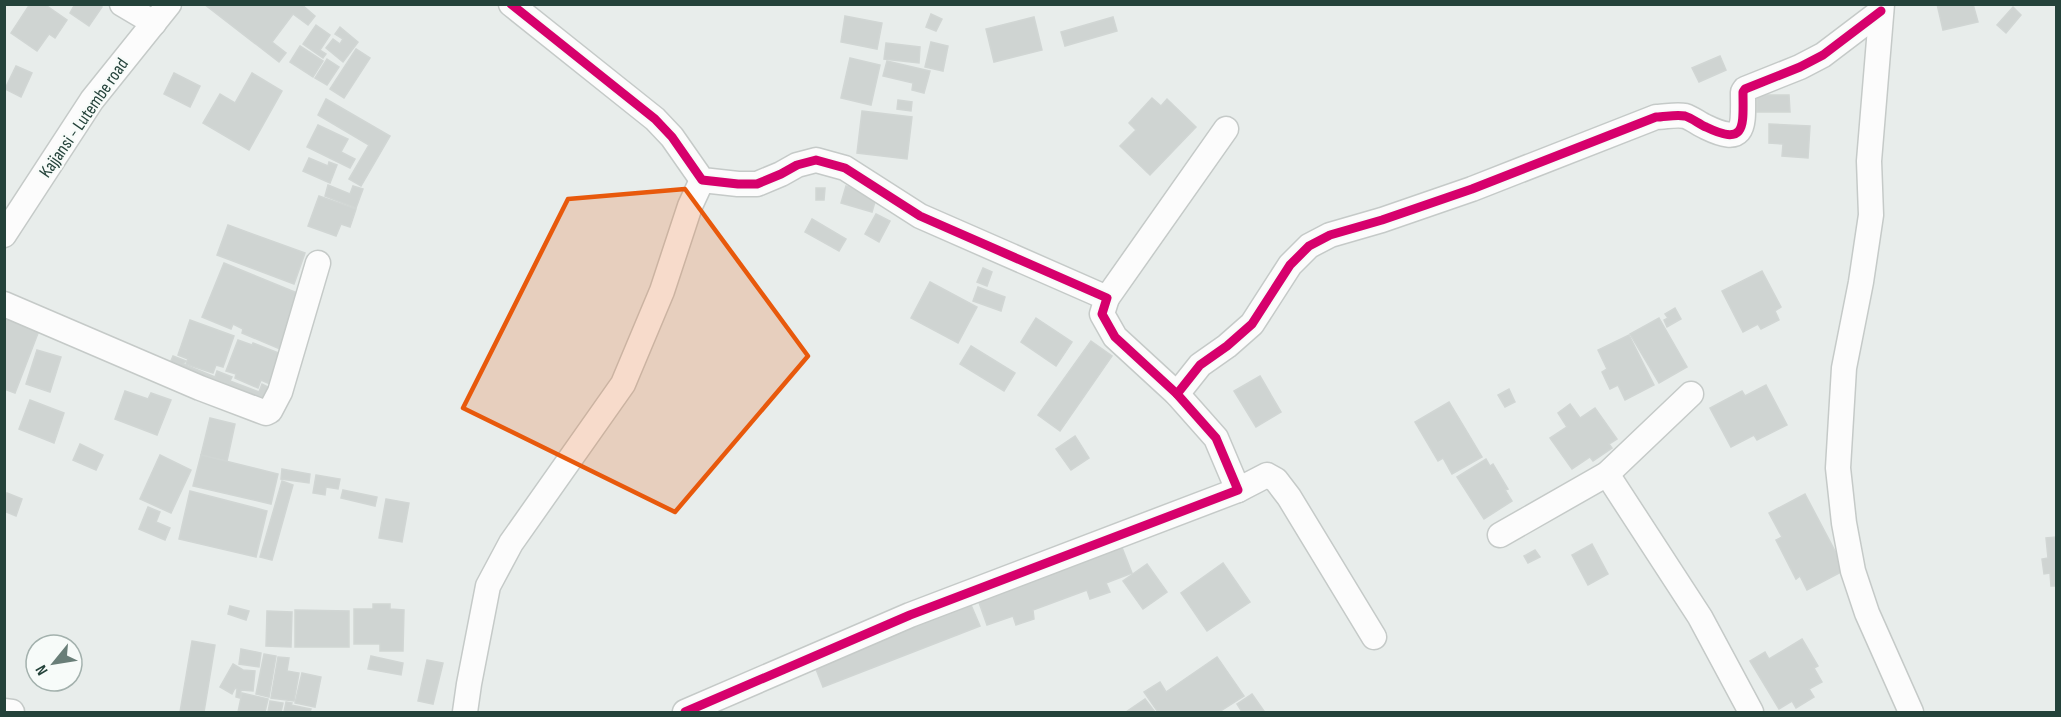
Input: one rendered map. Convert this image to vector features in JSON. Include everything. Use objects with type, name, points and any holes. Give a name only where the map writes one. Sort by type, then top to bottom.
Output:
[{"type":"street","points":[[122,4],[154,23]]},
{"type":"street","name":"Kajjansi - Lutembe road","points":[[4,235],[92,100],[169,4]]},
{"type":"street","points":[[511,4],[655,119],[672,137],[702,180],[757,184],[797,165],[816,160],[845,168],[920,216],[1107,298]]},
{"type":"street","points":[[1177,394],[1200,365],[1252,324],[1290,265],[1309,246],[1330,235],[1472,189],[1656,117],[1688,117],[1712,130],[1730,135],[1736,134],[1741,130],[1743,124],[1743,92],[1746,89],[1823,55],[1882,8]]},
{"type":"street","points":[[1882,8],[1869,161],[1871,215],[1844,368],[1838,468],[1844,523],[1853,571],[1867,613],[1908,711]]},
{"type":"street","points":[[1226,129],[1107,298],[1101,314],[1115,337],[1177,394],[1216,438],[1238,490]]},
{"type":"street","points":[[465,712],[488,586],[511,543],[623,384],[662,291],[690,206],[702,180]]},
{"type":"street","points":[[4,304],[266,413],[270,411],[280,392],[318,263]]},
{"type":"street","points":[[1500,535],[1607,474],[1691,394]]},
{"type":"street","points":[[1607,474],[1700,617],[1751,712]]},
{"type":"street","points":[[685,712],[910,615],[1238,490],[1267,475],[1276,480],[1289,497],[1374,637]]},
{"type":"street","points":[[4,711],[12,712]]},
{"type":"highlighted area","points":[[685,189],[808,356],[675,512],[463,408],[568,199]]},
{"type":"building","points":[[30,4],[44,4],[67,20],[55,38],[49,34],[37,51],[11,33]]},
{"type":"building","points":[[75,4],[98,4],[102,7],[89,26],[70,13]]},
{"type":"building","points":[[204,4],[301,4],[315,16],[308,25],[293,14],[272,42],[286,53],[279,62]]},
{"type":"building","points":[[1937,4],[1973,4],[1978,22],[1943,30]]},
{"type":"building","points":[[2013,7],[2021,15],[2006,33],[1997,25]]},
{"type":"building","points":[[931,14],[942,19],[936,31],[926,27]]},
{"type":"building","points":[[845,16],[882,23],[877,49],[841,42]]},
{"type":"building","points":[[1034,17],[1042,50],[994,62],[986,29]]},
{"type":"building","points":[[1113,17],[1117,31],[1065,46],[1061,32]]},
{"type":"building","points":[[316,25],[330,35],[320,50],[326,54],[323,58],[303,44]]},
{"type":"building","points":[[340,27],[358,42],[343,62],[326,48],[333,39],[340,44],[343,39],[335,34]]},
{"type":"building","points":[[931,42],[948,46],[943,71],[925,67]]},
{"type":"building","points":[[886,43],[920,47],[919,63],[884,59]]},
{"type":"building","points":[[300,46],[323,61],[313,77],[290,62]]},
{"type":"building","points":[[356,49],[370,58],[344,98],[330,89]]},
{"type":"building","points":[[1720,56],[1726,70],[1699,82],[1692,68]]},
{"type":"building","points":[[850,58],[880,65],[871,105],[841,98]]},
{"type":"building","points":[[327,59],[339,67],[327,85],[315,78]]},
{"type":"building","points":[[887,61],[930,71],[924,93],[912,90],[913,83],[883,76]]},
{"type":"building","points":[[16,66],[32,73],[21,97],[5,89]]},
{"type":"building","points":[[174,73],[200,86],[190,107],[164,94]]},
{"type":"building","points":[[252,73],[282,91],[249,150],[203,123],[220,94],[235,103]]},
{"type":"building","points":[[1757,95],[1789,95],[1790,112],[1757,112]]},
{"type":"building","points":[[1152,98],[1161,106],[1167,99],[1196,127],[1150,175],[1120,146],[1136,130],[1129,123]]},
{"type":"building","points":[[326,99],[390,136],[361,186],[349,179],[369,145],[318,115]]},
{"type":"building","points":[[898,100],[912,102],[911,111],[897,109]]},
{"type":"building","points":[[862,111],[912,117],[907,159],[857,153]]},
{"type":"building","points":[[1769,124],[1810,126],[1808,158],[1782,156],[1783,144],[1769,143]]},
{"type":"building","points":[[318,125],[348,139],[341,152],[355,159],[350,168],[307,147]]},
{"type":"building","points":[[309,158],[328,166],[329,162],[337,165],[330,183],[303,171]]},
{"type":"building","points":[[328,185],[350,194],[353,186],[363,189],[356,208],[325,196]]},
{"type":"building","points":[[846,186],[877,195],[872,212],[841,203]]},
{"type":"building","points":[[816,188],[825,188],[824,200],[816,200]]},
{"type":"building","points":[[319,196],[356,209],[350,227],[341,224],[336,236],[308,226]]},
{"type":"building","points":[[876,214],[890,221],[879,242],[865,234]]},
{"type":"building","points":[[812,219],[846,239],[839,251],[805,232]]},
{"type":"building","points":[[228,225],[305,253],[294,284],[217,255]]},
{"type":"building","points":[[224,263],[302,295],[280,349],[242,333],[243,329],[233,324],[231,329],[202,317]]},
{"type":"building","points":[[983,268],[992,272],[987,286],[977,282]]},
{"type":"building","points":[[1762,271],[1781,307],[1775,311],[1779,320],[1761,329],[1758,324],[1743,332],[1722,291]]},
{"type":"building","points":[[930,282],[977,307],[958,343],[911,318]]},
{"type":"building","points":[[978,287],[1005,297],[1001,311],[973,301]]},
{"type":"building","points":[[1675,308],[1681,319],[1667,327],[1664,320],[1668,318],[1665,314]]},
{"type":"building","points":[[4,314],[40,328],[15,393],[4,389]]},
{"type":"building","points":[[1036,318],[1072,342],[1056,366],[1021,342]]},
{"type":"building","points":[[1659,318],[1687,367],[1659,383],[1630,334]]},
{"type":"building","points":[[190,320],[234,336],[223,367],[216,365],[213,373],[186,364],[188,359],[178,355]]},
{"type":"building","points":[[1629,335],[1654,385],[1625,400],[1618,385],[1610,389],[1602,372],[1607,369],[1598,350]]},
{"type":"building","points":[[238,340],[281,354],[270,384],[261,380],[258,388],[235,378],[236,374],[226,371]]},
{"type":"building","points":[[1091,341],[1112,356],[1060,431],[1038,415]]},
{"type":"building","points":[[971,346],[1015,373],[1004,391],[960,364]]},
{"type":"building","points":[[37,350],[61,357],[50,392],[26,384]]},
{"type":"building","points":[[173,356],[186,361],[183,364],[215,377],[217,371],[232,377],[230,381],[259,392],[262,384],[270,388],[262,407],[168,368]]},
{"type":"building","points":[[1260,376],[1281,412],[1256,427],[1234,391]]},
{"type":"building","points":[[1766,385],[1787,425],[1757,440],[1754,435],[1731,447],[1710,408],[1742,391],[1745,396]]},
{"type":"building","points":[[1509,389],[1515,402],[1505,407],[1498,395]]},
{"type":"building","points":[[125,391],[148,399],[151,393],[171,400],[157,435],[115,419]]},
{"type":"building","points":[[30,400],[64,413],[54,443],[19,429]]},
{"type":"building","points":[[1449,402],[1482,457],[1452,474],[1443,458],[1438,461],[1415,422]]},
{"type":"building","points":[[1570,404],[1580,418],[1595,408],[1617,439],[1609,444],[1612,448],[1593,461],[1590,457],[1572,469],[1550,438],[1567,427],[1558,413]]},
{"type":"building","points":[[210,418],[235,424],[227,461],[201,455]]},
{"type":"building","points":[[1075,436],[1089,458],[1071,470],[1056,449]]},
{"type":"building","points":[[80,444],[103,455],[96,470],[73,460]]},
{"type":"building","points":[[160,455],[191,470],[171,513],[140,499]]},
{"type":"building","points":[[201,455],[278,474],[271,504],[193,486]]},
{"type":"building","points":[[1486,459],[1490,466],[1493,464],[1508,489],[1505,490],[1512,501],[1484,519],[1457,477]]},
{"type":"building","points":[[282,469],[310,474],[309,483],[281,479]]},
{"type":"building","points":[[316,475],[340,479],[338,489],[326,487],[325,495],[313,493]]},
{"type":"building","points":[[282,481],[293,485],[272,560],[260,557]]},
{"type":"building","points":[[343,490],[377,497],[375,506],[341,498]]},
{"type":"building","points":[[190,491],[267,511],[256,557],[179,539]]},
{"type":"building","points":[[7,493],[22,499],[16,516],[4,511]]},
{"type":"building","points":[[1805,494],[1845,570],[1807,590],[1800,576],[1796,579],[1776,540],[1782,537],[1769,513]]},
{"type":"building","points":[[386,499],[409,503],[402,542],[379,538]]},
{"type":"building","points":[[148,507],[160,512],[156,522],[170,528],[165,540],[139,529]]},
{"type":"building","points":[[2056,537],[2056,586],[2051,586],[2050,573],[2044,574],[2042,559],[2048,558],[2046,538]]},
{"type":"building","points":[[1592,544],[1608,574],[1588,585],[1572,555]]},
{"type":"building","points":[[1121,545],[1132,573],[1106,583],[1110,592],[1090,599],[1087,590],[1033,610],[1034,619],[1016,625],[1013,616],[987,625],[977,597]]},
{"type":"building","points":[[1535,550],[1540,557],[1528,563],[1524,556]]},
{"type":"building","points":[[1223,563],[1250,602],[1207,631],[1181,593]]},
{"type":"building","points":[[1147,564],[1167,592],[1143,609],[1123,581]]},
{"type":"building","points":[[968,598],[980,626],[823,687],[812,659]]},
{"type":"building","points":[[373,604],[390,604],[390,609],[404,610],[403,651],[380,651],[380,644],[354,644],[354,609],[373,609]]},
{"type":"building","points":[[230,606],[249,611],[246,620],[228,614]]},
{"type":"building","points":[[295,610],[349,611],[349,647],[295,647]]},
{"type":"building","points":[[267,611],[292,612],[291,647],[266,646]]},
{"type":"building","points":[[1802,639],[1818,666],[1814,668],[1822,682],[1809,689],[1814,697],[1796,708],[1792,701],[1779,709],[1750,661],[1765,652],[1769,659]]},
{"type":"building","points":[[192,641],[215,645],[204,712],[180,712]]},
{"type":"building","points":[[241,649],[261,653],[259,667],[239,664]]},
{"type":"building","points":[[264,654],[276,656],[269,697],[256,694]]},
{"type":"building","points":[[371,656],[403,663],[401,675],[368,669]]},
{"type":"building","points":[[278,657],[289,658],[287,671],[299,673],[294,701],[271,698]]},
{"type":"building","points":[[1217,657],[1244,696],[1219,712],[1158,712],[1144,692],[1160,682],[1166,692]]},
{"type":"building","points":[[427,660],[443,663],[433,704],[418,701]]},
{"type":"building","points":[[233,664],[243,670],[255,671],[253,691],[241,690],[240,698],[236,697],[237,689],[235,688],[232,694],[220,687]]},
{"type":"building","points":[[302,673],[321,677],[315,707],[295,703]]},
{"type":"building","points":[[242,693],[268,699],[265,712],[238,712]]},
{"type":"building","points":[[1252,694],[1264,711],[1242,712],[1237,704]]},
{"type":"building","points":[[1145,699],[1155,712],[1126,712]]},
{"type":"building","points":[[270,701],[283,703],[281,712],[268,712]]},
{"type":"building","points":[[286,702],[311,709],[310,712],[284,712]]},
{"type":"cycle path","points":[[511,4],[655,119],[672,137],[702,180],[757,184],[797,165],[816,160],[845,168],[920,216],[1107,298],[1102,314],[1115,337],[1177,394],[1216,438],[1238,490],[910,615],[685,712]]},
{"type":"cycle path","points":[[1177,394],[1200,365],[1252,324],[1290,265],[1309,246],[1330,235],[1472,189],[1656,117],[1685,116],[1719,133],[1729,135],[1736,133],[1742,123],[1745,89],[1800,67],[1823,55],[1881,11]]}]
